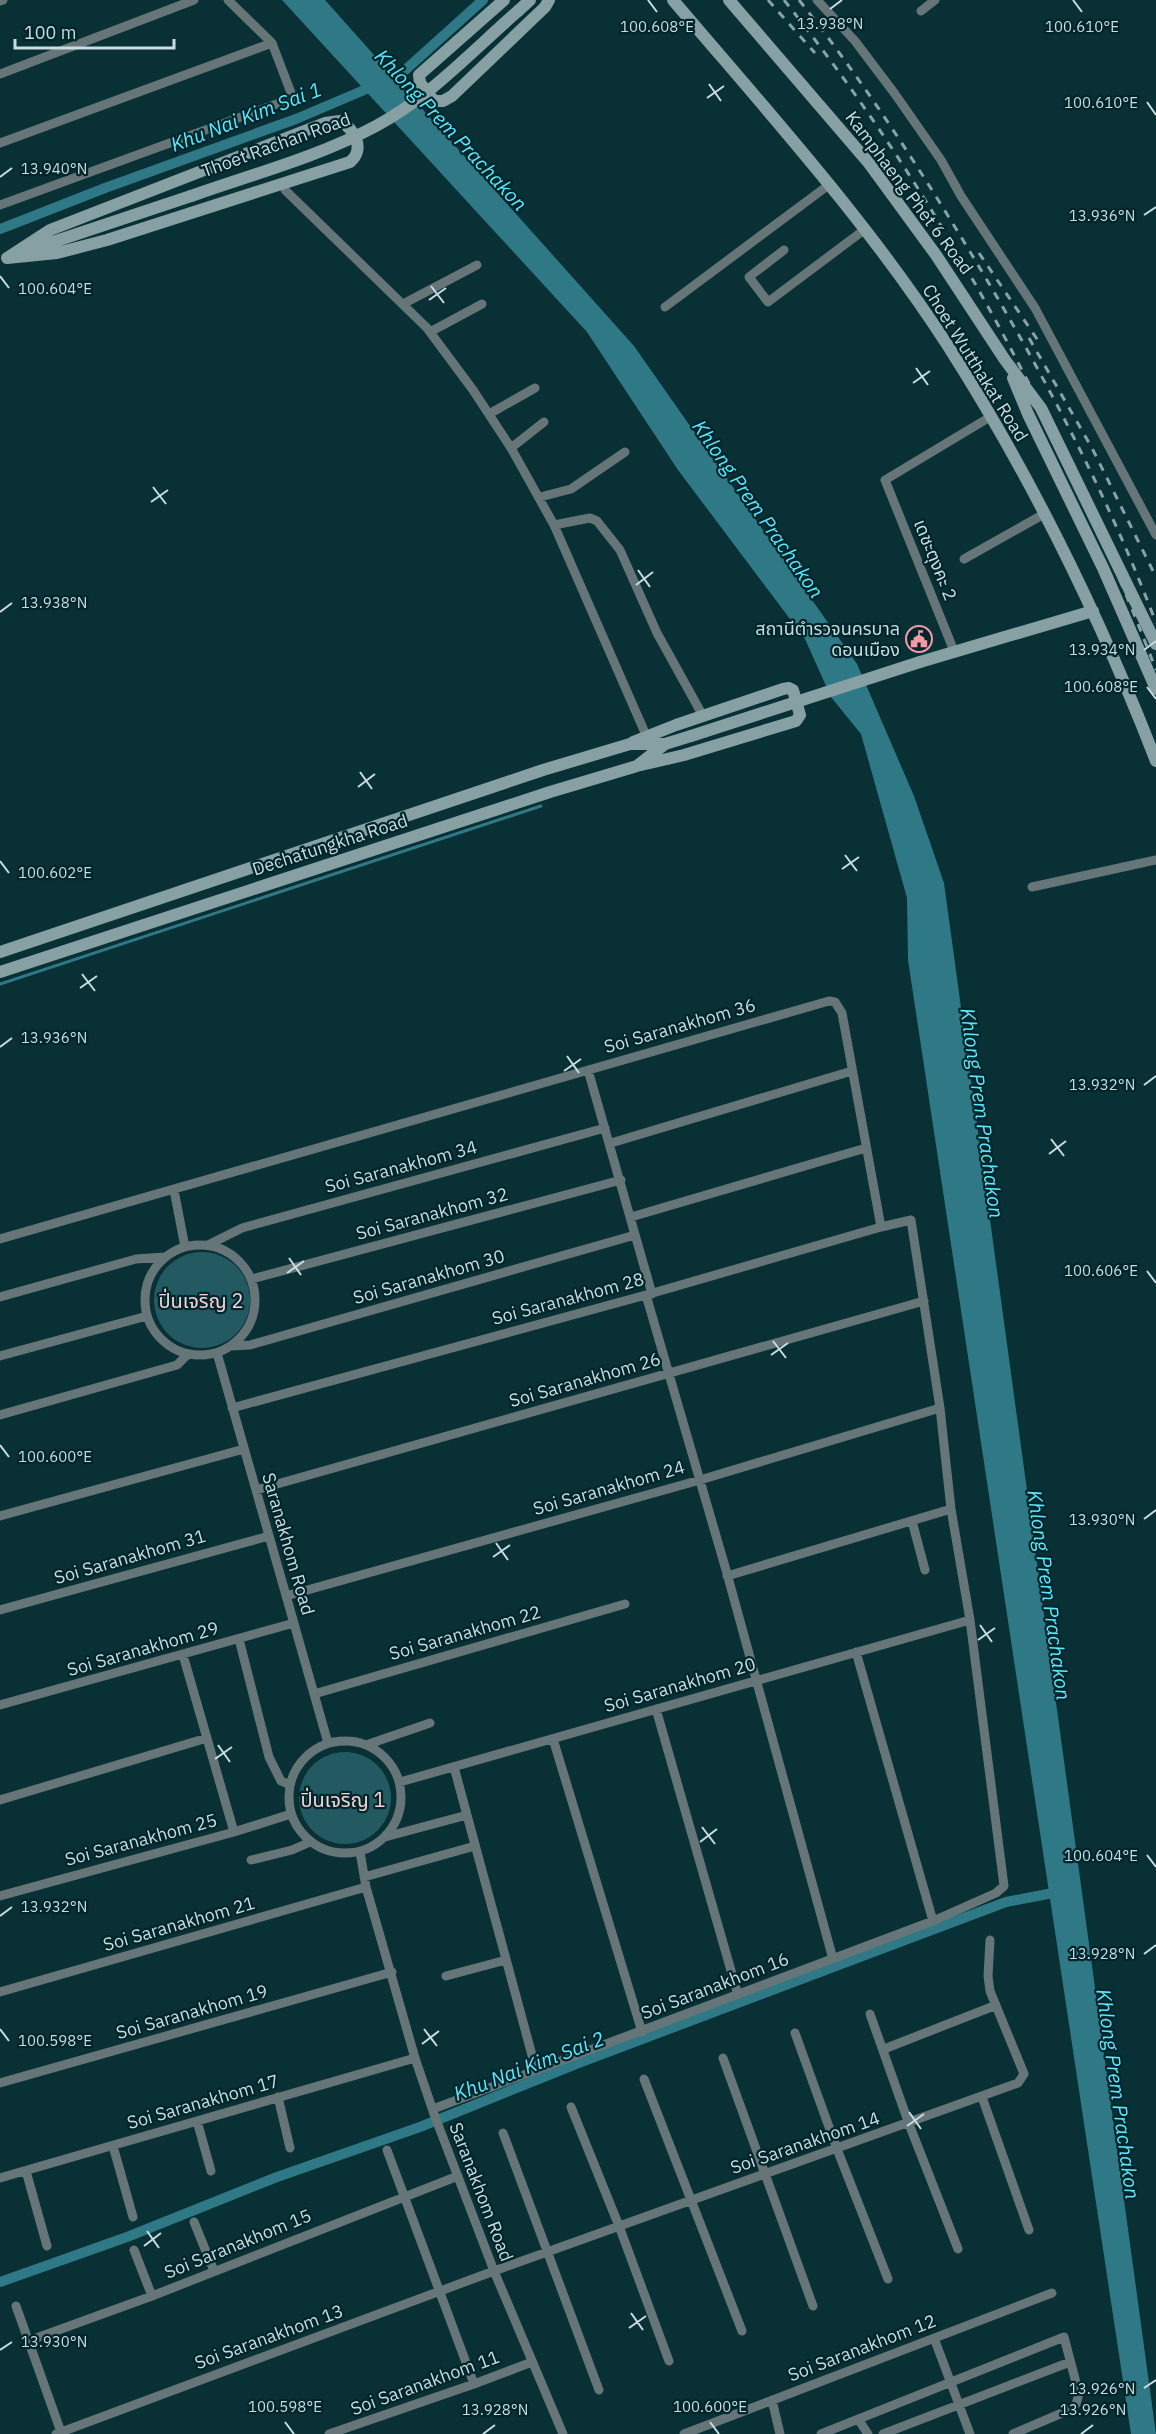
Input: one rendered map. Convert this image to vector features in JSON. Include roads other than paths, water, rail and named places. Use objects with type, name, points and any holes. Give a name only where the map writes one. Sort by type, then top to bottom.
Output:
[{"type":"street","points":[[0,74],[194,0]]},
{"type":"street","points":[[0,205],[293,98],[272,43],[228,0]]},
{"type":"street","points":[[504,0],[425,67],[419,75],[420,84],[434,101],[443,101],[452,96],[545,7],[549,0]]},
{"type":"street","name":"Thoet Rachan Road","points":[[3,260],[310,155],[377,125],[424,95],[530,0]]},
{"type":"street","name":"Choet Wutthakat Road","points":[[673,0],[830,184],[944,340],[1044,514],[1093,611],[1131,696],[1156,761]]},
{"type":"street","name":"Kamphaeng Phet 6 Road","points":[[729,0],[868,162],[936,255],[1005,360],[1041,408],[1156,644]]},
{"type":"street","points":[[817,0],[855,41],[896,94],[1035,308],[1156,535]]},
{"type":"street","points":[[921,11],[935,0]]},
{"type":"street","points":[[0,143],[272,43]]},
{"type":"street","points":[[340,121],[354,132],[358,147],[356,157],[350,162],[107,240],[57,253],[3,260],[50,230],[326,123],[340,121]]},
{"type":"street","points":[[665,307],[830,184]]},
{"type":"street","points":[[285,190],[430,332],[489,414],[540,497],[554,525],[646,735]]},
{"type":"street","points":[[784,250],[749,277],[768,302],[864,230]]},
{"type":"street","points":[[403,304],[477,266]]},
{"type":"street","points":[[430,332],[482,304]]},
{"type":"street","name":"Kamphaeng Phet 6 Road","points":[[1005,360],[1028,414],[1103,568],[1156,689]]},
{"type":"street","points":[[489,414],[535,388]]},
{"type":"street","name":"เดชะตุงคะ 2","points":[[954,651],[885,480],[990,417]]},
{"type":"street","points":[[511,448],[544,422]]},
{"type":"street","points":[[540,497],[571,489],[625,452]]},
{"type":"street","points":[[964,559],[1044,514]]},
{"type":"street","points":[[554,525],[590,518],[597,521],[614,542],[620,550],[657,633],[703,716]]},
{"type":"street","name":"Dechatungkha Road","points":[[0,952],[532,774],[630,744],[665,744],[954,651],[1093,611]]},
{"type":"street","points":[[630,744],[646,735],[789,688],[792,690],[800,715],[796,721],[684,755],[637,766]]},
{"type":"street","name":"Dechatungkha Road","points":[[0,972],[550,792],[637,766],[665,744]]},
{"type":"street","points":[[1032,887],[1153,860]]},
{"type":"street","name":"Soi Saranakhom 36","points":[[0,1239],[830,1001],[835,1002],[842,1013],[881,1227]]},
{"type":"street","points":[[588,1070],[611,1143],[669,1373],[833,1959]]},
{"type":"street","points":[[611,1143],[852,1071]]},
{"type":"street","name":"Soi Saranakhom 34","points":[[208,1245],[242,1228],[605,1128]]},
{"type":"street","points":[[631,1217],[866,1148]]},
{"type":"street","name":"Soi Saranakhom 32","points":[[252,1279],[621,1180]]},
{"type":"street","points":[[174,1190],[185,1247]]},
{"type":"street","name":"Soi Saranakhom 28","points":[[232,1408],[911,1220],[924,1301]]},
{"type":"street","name":"Soi Saranakhom 30","points":[[231,1346],[250,1345],[635,1235]]},
{"type":"street","points":[[208,1245],[222,1249],[234,1257],[252,1279],[255,1298],[253,1316],[245,1333],[231,1346],[217,1353],[202,1356],[174,1349],[162,1341],[153,1330],[147,1316],[144,1300],[147,1284],[154,1269],[165,1257],[185,1247],[208,1245]]},
{"type":"street","points":[[0,1297],[136,1259],[165,1257]]},
{"type":"street","points":[[924,1301],[951,1509],[970,1620]]},
{"type":"street","name":"Soi Saranakhom 26","points":[[256,1490],[924,1301]]},
{"type":"street","points":[[0,1356],[147,1316]]},
{"type":"street","name":"Saranakhom Road","points":[[217,1353],[328,1743]]},
{"type":"street","points":[[0,1415],[177,1365],[188,1354]]},
{"type":"street","name":"Soi Saranakhom 24","points":[[286,1596],[700,1480],[939,1408]]},
{"type":"street","points":[[0,1516],[244,1449]]},
{"type":"street","points":[[727,1576],[951,1509]]},
{"type":"street","points":[[912,1521],[925,1570]]},
{"type":"street","name":"Soi Saranakhom 31","points":[[0,1610],[269,1536]]},
{"type":"street","name":"Soi Saranakhom 22","points":[[314,1694],[625,1604]]},
{"type":"street","name":"Soi Saranakhom 20","points":[[400,1782],[970,1620]]},
{"type":"street","name":"Soi Saranakhom 16","points":[[433,2112],[536,2070],[933,1921],[996,1893],[1004,1886],[970,1620]]},
{"type":"street","name":"Soi Saranakhom 29","points":[[0,1705],[294,1623]]},
{"type":"street","points":[[239,1639],[269,1757],[281,1781],[290,1785]]},
{"type":"street","points":[[856,1652],[933,1921]]},
{"type":"street","points":[[183,1655],[234,1832]]},
{"type":"street","points":[[656,1709],[738,1995]]},
{"type":"street","points":[[366,1744],[430,1723]]},
{"type":"street","points":[[0,1800],[207,1738]]},
{"type":"street","points":[[553,1739],[642,2032]]},
{"type":"street","points":[[347,1741],[366,1744],[393,1766],[400,1782],[402,1802],[396,1821],[385,1837],[360,1852],[342,1854],[326,1851],[310,1842],[298,1830],[288,1800],[290,1785],[303,1759],[314,1750],[328,1743],[347,1741]]},
{"type":"street","points":[[454,1767],[536,2070]]},
{"type":"street","name":"Soi Saranakhom 25","points":[[0,1896],[234,1832],[291,1814]]},
{"type":"street","points":[[385,1837],[467,1815]]},
{"type":"street","points":[[251,1860],[292,1850],[310,1842]]},
{"type":"street","points":[[364,1877],[476,1846]]},
{"type":"street","name":"Saranakhom Road","points":[[360,1852],[366,1887],[415,2058],[433,2112],[494,2271],[563,2434]]},
{"type":"street","name":"Soi Saranakhom 21","points":[[0,1992],[366,1887]]},
{"type":"street","name":"Soi Saranakhom 14","points":[[494,2271],[1018,2083],[1024,2074],[994,2006],[988,1976],[990,1940]]},
{"type":"street","points":[[446,1976],[506,1960]]},
{"type":"street","name":"Soi Saranakhom 19","points":[[0,2084],[392,1972]]},
{"type":"street","points":[[884,2049],[994,2006]]},
{"type":"street","points":[[870,2014],[909,2124],[958,2249]]},
{"type":"street","points":[[795,2033],[888,2279]]},
{"type":"street","name":"Soi Saranakhom 17","points":[[0,2178],[415,2058]]},
{"type":"street","points":[[723,2058],[813,2306]]},
{"type":"street","points":[[644,2079],[742,2331]]},
{"type":"street","points":[[278,2097],[290,2148]]},
{"type":"street","points":[[982,2097],[1029,2230]]},
{"type":"street","points":[[572,2107],[620,2226],[669,2361]]},
{"type":"street","points":[[197,2121],[211,2171]]},
{"type":"street","points":[[503,2133],[549,2252],[598,2391]]},
{"type":"street","points":[[113,2146],[133,2217]]},
{"type":"street","points":[[387,2150],[474,2384]]},
{"type":"street","points":[[26,2171],[47,2246]]},
{"type":"street","name":"Soi Saranakhom 15","points":[[28,2341],[152,2296],[458,2176]]},
{"type":"street","points":[[194,2222],[214,2271]]},
{"type":"street","points":[[134,2250],[152,2296]]},
{"type":"street","name":"Soi Saranakhom 13","points":[[64,2433],[494,2271]]},
{"type":"street","name":"Soi Saranakhom 12","points":[[684,2434],[1052,2293]]},
{"type":"street","points":[[16,2306],[64,2433]]},
{"type":"street","points":[[821,2434],[1064,2337],[1079,2394],[1076,2404],[1069,2410],[1013,2434]]},
{"type":"street","points":[[934,2338],[970,2434]]},
{"type":"street","name":"Soi Saranakhom 11","points":[[329,2434],[474,2384],[532,2361]]},
{"type":"street","points":[[883,2434],[1070,2362]]},
{"type":"street","points":[[772,2400],[780,2434]]},
{"type":"street","points":[[858,2419],[868,2434]]},
{"type":"waterway","name":"Khu Nai Kim Sai 1","points":[[0,229],[105,188],[296,119],[383,82],[403,72],[483,0]]},
{"type":"waterway","points":[[0,984],[541,806]]},
{"type":"waterway","name":"Khu Nai Kim Sai 2","points":[[0,2282],[127,2237],[277,2177],[420,2127],[576,2064],[1006,1902],[1063,1891]]},
{"type":"railway","points":[[768,0],[815,53]]},
{"type":"railway","points":[[784,0],[842,76],[896,155],[948,237],[996,320],[1082,493],[1156,670]]},
{"type":"railway","points":[[799,0],[862,84],[901,143],[1014,326],[1091,472],[1156,623]]},
{"type":"railway","points":[[979,253],[1041,345]]},
{"type":"railway","points":[[1029,338],[1092,448],[1156,577]]},
{"type":"place","name":"สถานีตำรวจนครบาล ดอนเมือง","points":[[919,639]]},
{"type":"district","name":"ปิ่นเจริญ 2","points":[[201,1301]]},
{"type":"district","name":"ปิ่นเจริญ 1","points":[[343,1800]]},
{"type":"water label","name":"Khlong Prem Prachakon","points":[[451,130]]},
{"type":"water label","name":"Khlong Prem Prachakon","points":[[758,509]]},
{"type":"water label","name":"Khlong Prem Prachakon","points":[[982,1113]]},
{"type":"water label","name":"Khlong Prem Prachakon","points":[[1049,1595]]},
{"type":"water label","name":"Khlong Prem Prachakon","points":[[1118,2094]]}]
